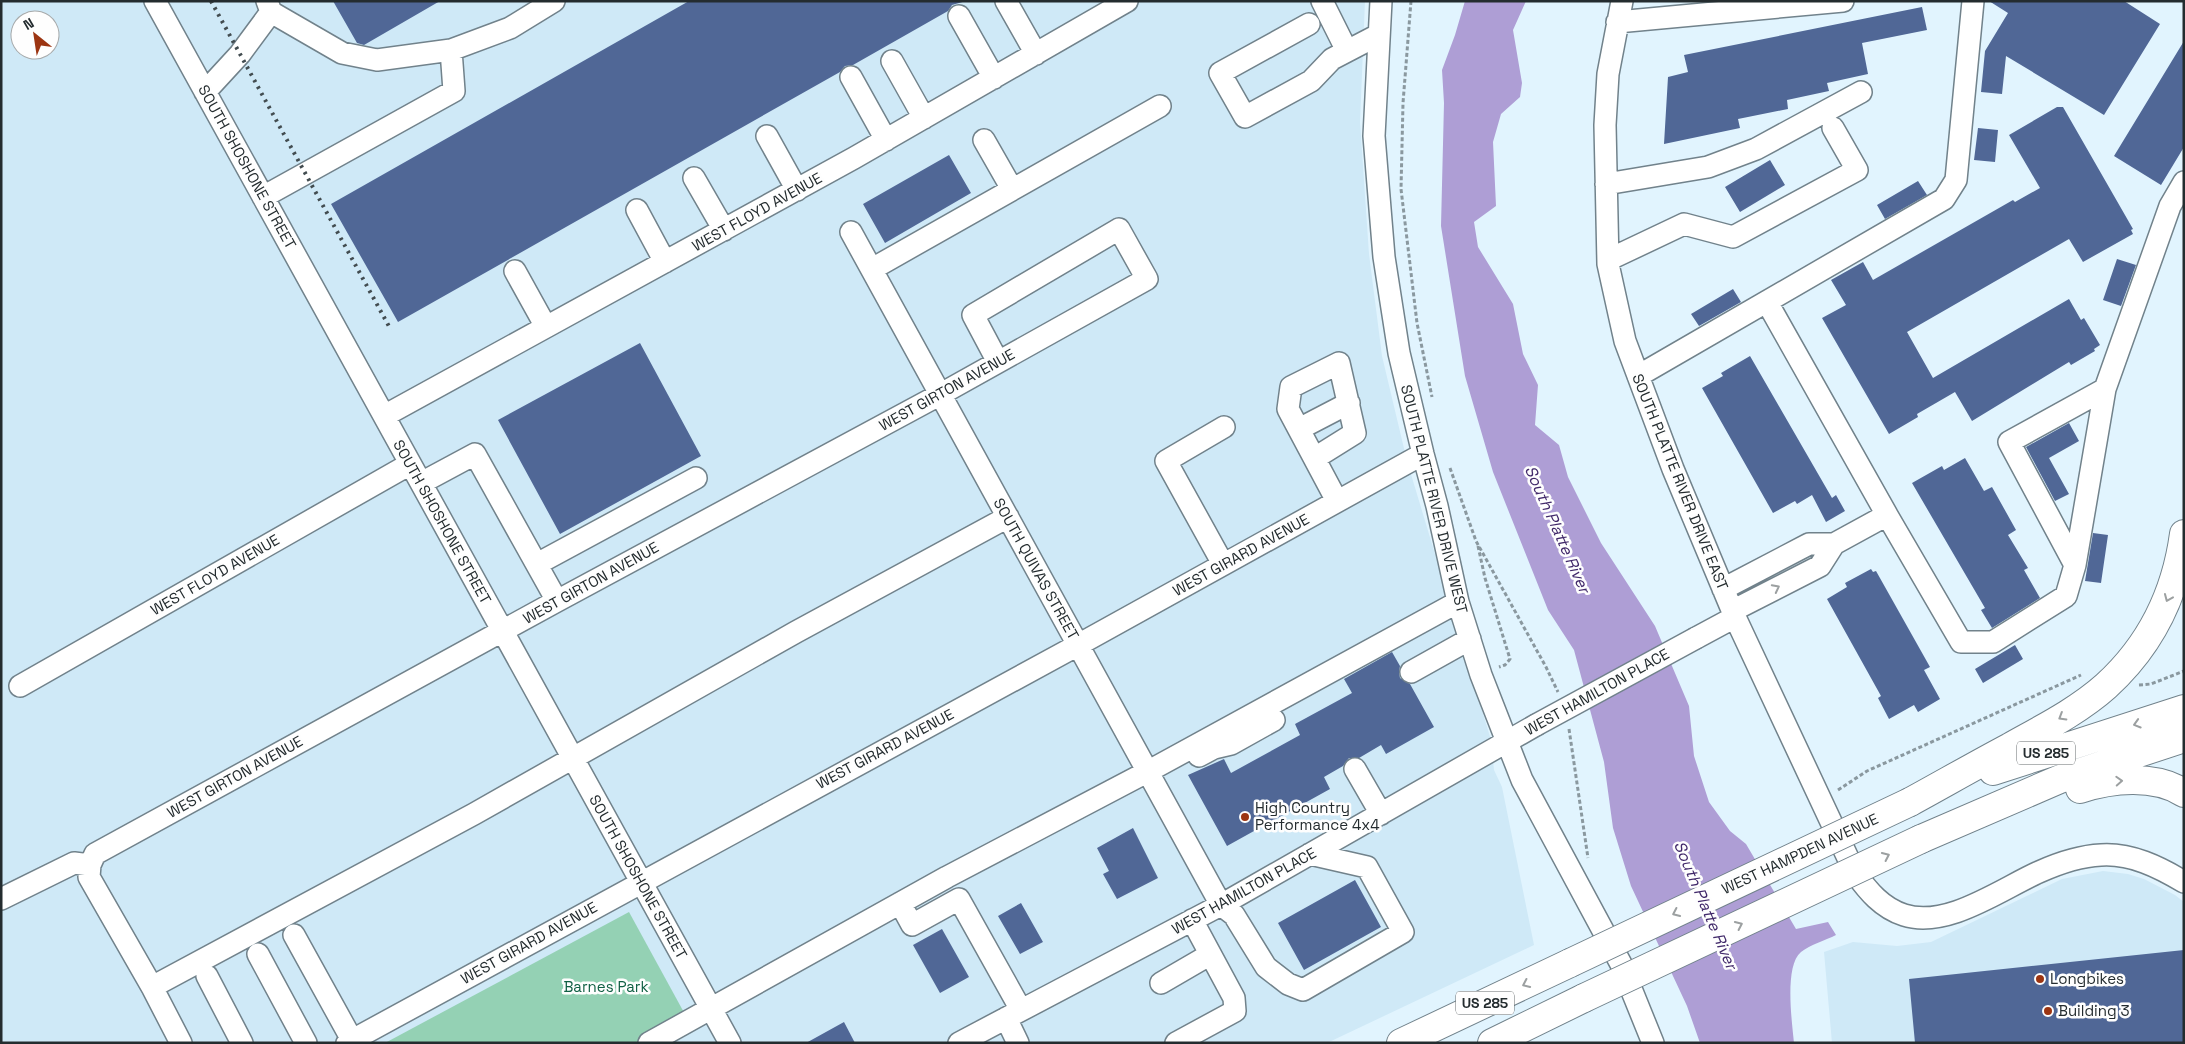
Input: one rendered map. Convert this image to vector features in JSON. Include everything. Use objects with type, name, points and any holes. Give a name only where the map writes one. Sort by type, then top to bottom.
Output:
[{"type":"highway","points":[[1910,802],[2077,708],[2112,680],[2128,664],[2163,610],[2174,585],[2184,534]]},
{"type":"highway","name":"WEST HAMPDEN AVENUE","points":[[1401,1043],[1910,802],[2036,756],[2184,709]]},
{"type":"highway","name":"US 285","points":[[1492,1043],[1921,839],[2060,779],[2184,738]]},
{"type":"highway","points":[[1921,839],[2107,782],[2148,781],[2164,784],[2184,793]]},
{"type":"street","name":"SOUTH SHOSHONE STREET","points":[[155,1],[730,1043]]},
{"type":"street","points":[[205,92],[240,54],[269,7],[342,53],[377,60],[451,50],[510,28],[554,1]]},
{"type":"street","points":[[1006,1],[1036,54]]},
{"type":"street","name":"WEST FLOYD AVENUE","points":[[384,416],[797,190],[1127,1]]},
{"type":"street","points":[[1322,1],[1347,51]]},
{"type":"street","name":"SOUTH PLATTE RIVER DRIVE WEST","points":[[1381,1],[1374,136],[1380,224],[1399,354],[1422,454],[1437,506],[1458,602],[1481,675],[1528,791],[1621,964],[1653,1043]]},
{"type":"street","points":[[1620,11],[1843,1]]},
{"type":"street","points":[[1638,376],[1944,199],[1956,180],[1973,1]]},
{"type":"street","name":"SOUTH PLATTE RIVER DRIVE EAST","points":[[1620,11],[1608,74],[1605,126],[1608,260],[1625,341],[1673,469],[1723,590],[1856,873],[1872,896],[1904,915],[1922,918],[1974,905],[2050,867],[2085,857],[2114,855],[2132,858],[2150,864],[2184,882]]},
{"type":"street","points":[[960,16],[994,78]]},
{"type":"street","points":[[1309,24],[1220,73],[1245,118],[1311,81],[1332,59],[1378,35]]},
{"type":"street","points":[[263,198],[454,91],[451,50]]},
{"type":"street","points":[[892,61],[924,118]]},
{"type":"street","points":[[851,77],[886,140]]},
{"type":"street","points":[[1606,184],[1708,167],[1756,149],[1861,92]]},
{"type":"street","points":[[872,269],[1160,106]]},
{"type":"street","points":[[1608,260],[1684,224],[1733,237],[1856,170],[1833,128]]},
{"type":"street","points":[[766,136],[797,190]]},
{"type":"street","points":[[984,140],[1012,189]]},
{"type":"street","points":[[694,178],[724,230]]},
{"type":"street","points":[[1767,302],[1961,642],[1993,642],[2066,596],[2075,566],[2105,390],[2170,206],[2184,182]]},
{"type":"street","points":[[637,210],[665,262]]},
{"type":"street","name":"WEST GIRTON AVENUE","points":[[90,865],[96,854],[557,601],[941,394],[1147,279],[1119,229],[973,315],[998,362]]},
{"type":"street","name":"SOUTH QUIVAS STREET","points":[[851,232],[1221,905],[1234,915],[1266,966],[1288,984],[1303,990],[1403,932],[1367,867],[1310,854]]},
{"type":"street","points":[[515,271],[546,327]]},
{"type":"street","points":[[1315,458],[1355,433],[1339,362],[1291,387],[1288,409],[1337,501]]},
{"type":"street","points":[[2075,566],[2009,442],[2105,390]]},
{"type":"street","points":[[1299,429],[1348,403]]},
{"type":"street","points":[[1224,427],[1166,461],[1224,564]]},
{"type":"street","points":[[421,483],[475,454],[557,601]]},
{"type":"street","name":"WEST GIRARD AVENUE","points":[[349,1041],[1078,645],[1422,454]]},
{"type":"street","name":"WEST FLOYD AVENUE","points":[[20,686],[410,464]]},
{"type":"street","points":[[537,564],[696,478]]},
{"type":"street","points":[[1723,590],[1809,544],[1834,544],[1887,515]]},
{"type":"street","points":[[152,987],[474,814],[572,757],[1008,517]]},
{"type":"street","name":"WEST HAMILTON PLACE","points":[[959,1043],[1221,905],[1507,741],[1696,638],[1734,614],[1820,566],[1834,544]]},
{"type":"street","points":[[649,1043],[900,903],[1150,776],[1458,602]]},
{"type":"street","points":[[1411,672],[1470,639]]},
{"type":"street","points":[[1150,776],[1214,748],[1231,744],[1274,720]]},
{"type":"street","points":[[1355,769],[1381,814]]},
{"type":"street","points":[[1,899],[67,865],[74,863],[90,865],[90,877],[181,1043]]},
{"type":"street","points":[[900,903],[912,925],[959,899],[1013,1014],[1018,1043]]},
{"type":"street","points":[[1176,1043],[1235,1011],[1234,998],[1192,920]]},
{"type":"street","points":[[294,935],[349,1041]]},
{"type":"street","points":[[258,954],[306,1043]]},
{"type":"street","points":[[1161,983],[1204,958],[1212,959]]},
{"type":"street","points":[[207,976],[242,1043]]},
{"type":"path","points":[[1411,1],[1404,103],[1401,189],[1417,323],[1434,403]]},
{"type":"path","points":[[1449,466],[1476,541],[1485,578],[1510,659],[1505,665],[1493,670]]},
{"type":"path","points":[[1476,541],[1546,667],[1561,699]]},
{"type":"path","points":[[1833,793],[1867,771],[2087,673],[2127,685],[2150,684],[2184,671]]},
{"type":"path","points":[[1567,722],[1572,738],[1590,866]]},
{"type":"shaded area","points":[[1,1],[1365,1],[1360,122],[1369,254],[1382,356],[1407,461],[1491,740],[1494,770],[1502,787],[1534,945],[1327,1043],[1,1043]]},
{"type":"shaded area","points":[[2103,871],[2128,874],[2144,879],[2175,895],[2184,902],[2184,1043],[1832,1043],[1824,952],[1853,942],[1897,946],[1931,942],[2062,879]]},
{"type":"green space","name":"Barnes Park","points":[[629,912],[687,1018],[641,1043],[385,1043]]},
{"type":"water","name":"South Platte River","points":[[1465,1],[1526,1],[1513,30],[1522,83],[1520,97],[1501,114],[1493,142],[1496,206],[1474,222],[1478,247],[1513,304],[1523,354],[1538,385],[1535,425],[1559,445],[1568,477],[1601,543],[1655,626],[1689,706],[1694,756],[1709,802],[1730,831],[1746,844],[1796,929],[1828,922],[1836,935],[1801,952],[1792,969],[1790,995],[1794,1043],[1700,1043],[1687,1006],[1631,886],[1613,828],[1604,762],[1574,650],[1548,610],[1493,472],[1465,376],[1441,226],[1444,103],[1442,70]]},
{"type":"building","points":[[333,1],[440,1],[364,45],[357,43]]},
{"type":"building","points":[[689,1],[966,1],[952,5],[948,11],[853,65],[845,66],[840,72],[398,322],[331,204]]},
{"type":"building","points":[[1989,1],[2124,1],[2160,24],[2104,115],[2006,56],[2002,94],[1981,92],[1985,51],[2008,13]]},
{"type":"building","points":[[1922,7],[1927,30],[1862,43],[1868,74],[1827,83],[1829,91],[1787,100],[1788,109],[1738,119],[1740,128],[1664,144],[1668,77],[1688,72],[1684,55]]},
{"type":"building","points":[[2184,41],[2184,147],[2161,185],[2114,156]]},
{"type":"building","points":[[2057,107],[2063,107],[2133,229],[2131,230],[2133,234],[2083,262],[2069,239],[1907,332],[1933,378],[2069,299],[2081,320],[2084,318],[2100,345],[2094,349],[2095,351],[2071,365],[2069,362],[1972,421],[1955,392],[1917,414],[1918,417],[1889,434],[1822,318],[1846,305],[1831,280],[1863,262],[1873,280],[2013,200],[2015,202],[2040,188],[2009,135]]},
{"type":"building","points":[[1978,128],[1998,130],[1995,162],[1974,160]]},
{"type":"building","points":[[949,155],[971,193],[885,243],[863,204]]},
{"type":"building","points":[[1770,160],[1785,185],[1740,212],[1725,187]]},
{"type":"building","points":[[1918,181],[1927,195],[1885,219],[1877,205]]},
{"type":"building","points":[[2117,259],[2136,265],[2121,306],[2103,300]]},
{"type":"building","points":[[1733,289],[1741,302],[1699,326],[1691,314]]},
{"type":"building","points":[[640,343],[701,456],[560,534],[498,420]]},
{"type":"building","points":[[1750,356],[1832,498],[1836,495],[1845,511],[1826,522],[1812,495],[1797,504],[1795,501],[1773,513],[1702,388],[1723,376],[1721,373]]},
{"type":"building","points":[[2069,423],[2079,441],[2049,458],[2069,494],[2055,501],[2026,447]]},
{"type":"building","points":[[1965,458],[1984,491],[1992,487],[2016,530],[2008,535],[2028,568],[2024,570],[2040,598],[1992,628],[1981,610],[1985,608],[1912,483],[1942,466],[1944,470]]},
{"type":"building","points":[[2093,533],[2108,535],[2101,583],[2085,581]]},
{"type":"building","points":[[1871,569],[1873,572],[1876,571],[1930,667],[1924,670],[1940,699],[1918,712],[1914,705],[1889,719],[1878,698],[1881,696],[1827,599],[1847,587],[1845,583]]},
{"type":"building","points":[[2015,645],[2023,659],[1983,683],[1975,669]]},
{"type":"building","points":[[1392,652],[1400,666],[1400,678],[1410,684],[1434,727],[1386,754],[1381,745],[1359,758],[1349,758],[1343,766],[1324,777],[1330,789],[1227,846],[1188,775],[1224,759],[1231,773],[1300,735],[1295,724],[1352,693],[1344,679]]},
{"type":"building","points":[[1133,828],[1158,878],[1117,899],[1103,874],[1109,871],[1097,848]]},
{"type":"building","points":[[1355,880],[1381,927],[1304,970],[1278,923]]},
{"type":"building","points":[[1021,903],[1043,942],[1020,954],[998,916]]},
{"type":"building","points":[[942,929],[969,977],[940,993],[913,945]]},
{"type":"building","name":"Building 3","points":[[2184,950],[2184,1043],[1915,1043],[1909,979]]},
{"type":"building","points":[[844,1022],[855,1043],[806,1043]]},
{"type":"railway","points":[[211,1],[391,330]]},
{"type":"place","name":"High Country Performance 4x4","points":[[1245,817]]},
{"type":"place","name":"Longbikes","points":[[2040,979]]},
{"type":"place","name":"Building 3","points":[[2048,1011]]}]
